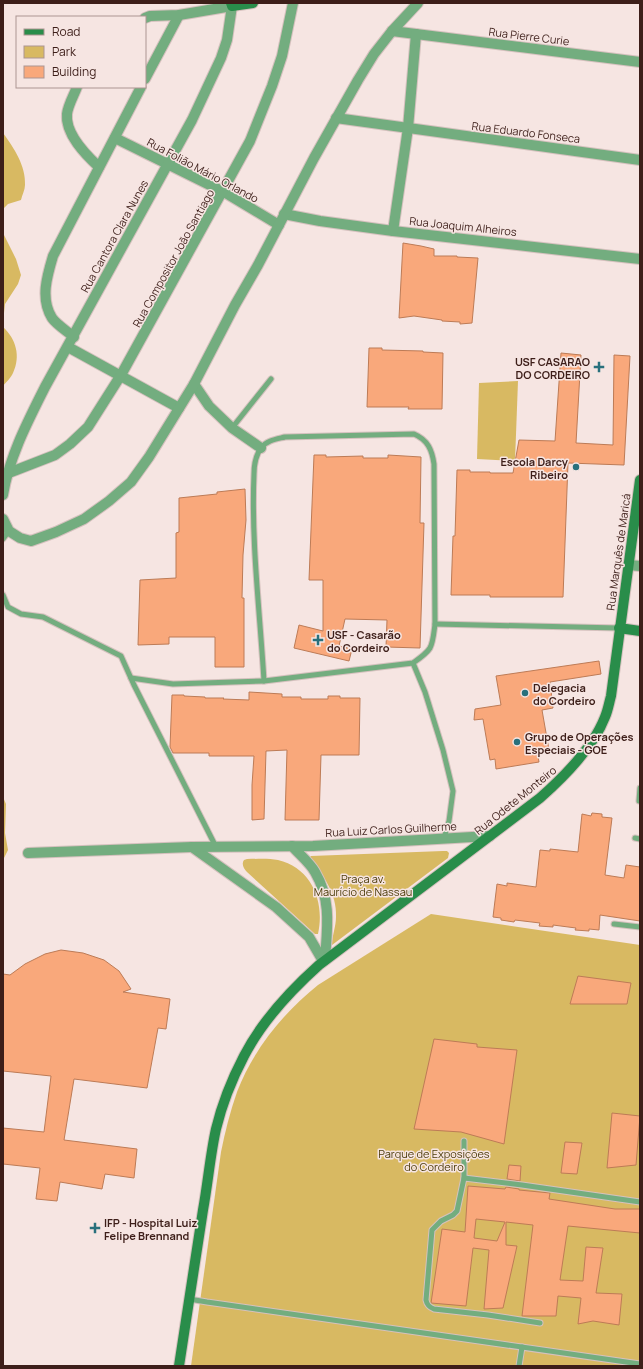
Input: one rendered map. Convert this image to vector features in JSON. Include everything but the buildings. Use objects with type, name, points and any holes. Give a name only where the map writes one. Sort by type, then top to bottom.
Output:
[{"type":"main road","points":[[231,5],[253,3]]},
{"type":"main road","name":"Rua Marquês de Maricá","points":[[619,628],[638,506],[640,480]]},
{"type":"main road","points":[[619,628],[640,631]]},
{"type":"main road","name":"Rua Odete Monteiro","points":[[179,1366],[216,1130],[227,1093],[244,1055],[277,1007],[324,961],[540,798],[563,777],[582,755],[599,730],[606,716],[611,696],[619,628]]},
{"type":"street","name":"Rua Compositor João Santiago","points":[[6,474],[55,455],[70,444],[88,427],[121,375],[224,192],[250,142],[282,56],[293,3]]},
{"type":"street","points":[[3,519],[6,535],[31,540],[56,532],[84,519],[109,501],[131,482],[149,457],[194,384],[336,118],[374,54],[392,31],[418,3]]},
{"type":"street","points":[[146,18],[150,16],[179,15],[231,5]]},
{"type":"street","name":"Rua Cantora Clara Nunes","points":[[3,495],[6,474],[45,387],[74,337],[192,120],[221,58],[227,40],[231,5]]},
{"type":"street","points":[[146,77],[179,15]]},
{"type":"street","name":"Rua Pierre Curie","points":[[392,31],[640,62]]},
{"type":"street","points":[[393,231],[408,128],[416,34]]},
{"type":"street","points":[[77,88],[67,115],[69,126],[81,150],[99,167]]},
{"type":"street","points":[[74,337],[52,318],[47,306],[45,293],[53,256],[140,88]]},
{"type":"street","name":"Rua Eduardo Fonseca","points":[[336,118],[640,160]]},
{"type":"street","name":"Rua Folião Mário Orlando","points":[[115,138],[224,192],[279,225]]},
{"type":"street","name":"Rua Joaquim Alheiros","points":[[284,214],[320,221],[393,231],[640,259]]},
{"type":"street","points":[[68,347],[179,408]]},
{"type":"street","points":[[194,384],[209,406],[232,428],[261,448]]},
{"type":"street","points":[[628,564],[640,566]]},
{"type":"street","name":"Rua Luiz Carlos Guilherme","points":[[192,847],[292,846],[490,836]]},
{"type":"street","points":[[292,846],[315,871],[325,895],[328,919],[324,961]]},
{"type":"street","points":[[28,853],[192,847],[276,907],[309,937],[324,961]]},
{"type":"lane","points":[[232,428],[271,379]]},
{"type":"lane","points":[[131,678],[173,684],[264,681],[413,663],[427,653],[432,646],[435,624],[434,464],[433,454],[428,442],[414,434],[285,437],[270,441],[261,448],[256,460],[254,473],[255,542],[264,681]]},
{"type":"lane","points":[[3,595],[8,607],[21,614],[43,617],[121,656],[216,846]]},
{"type":"lane","points":[[435,624],[619,628]]},
{"type":"lane","points":[[413,663],[425,692],[443,750],[453,791],[444,838]]},
{"type":"lane","points":[[638,800],[640,788]]},
{"type":"lane","points":[[614,924],[640,927]]},
{"type":"lane","points":[[464,1141],[464,1178],[457,1211],[453,1215],[441,1221],[432,1230],[426,1300],[427,1304],[429,1307],[434,1309],[540,1323]]},
{"type":"lane","points":[[464,1178],[640,1202]]},
{"type":"lane","points":[[189,1299],[640,1364]]},
{"type":"lane","points":[[519,1366],[522,1347]]},
{"type":"green space","points":[[3,133],[15,151],[24,171],[25,189],[21,200],[8,204],[3,209]]},
{"type":"green space","points":[[3,233],[16,259],[21,275],[18,284],[5,304],[3,322]]},
{"type":"green space","points":[[3,327],[14,342],[17,360],[13,373],[3,386]]},
{"type":"green space","points":[[518,381],[515,461],[477,459],[479,383]]},
{"type":"green space","points":[[3,797],[6,804],[5,833],[8,850],[3,860]]},
{"type":"green space","name":"Praça av. Maurício de Nassau","points":[[447,851],[449,853],[448,858],[332,945],[336,908],[332,892],[310,857],[311,856]]},
{"type":"green space","name":"Praça av. Maurício de Nassau","points":[[244,860],[278,860],[290,864],[300,870],[313,888],[317,899],[320,922],[318,934],[315,934],[247,872],[243,863]]},
{"type":"green space","name":"Parque de Exposições do Cordeiro","points":[[431,914],[640,945],[640,1366],[191,1366],[221,1152],[234,1100],[251,1062],[270,1033],[281,1020],[318,985]]},
{"type":"place","name":"USF CASARAO DO CORDEIRO","points":[[599,367]]},
{"type":"place","name":"Escola Darcy Ribeiro","points":[[576,467]]},
{"type":"place","name":"USF - Casarão do Cordeiro","points":[[318,640]]},
{"type":"place","name":"Delegacia do Cordeiro","points":[[525,693]]},
{"type":"place","name":"Grupo de Operações Especiais - GOE","points":[[517,742]]},
{"type":"place","name":"IFP - Hospital Luiz Felipe Brennand","points":[[95,1228]]}]
